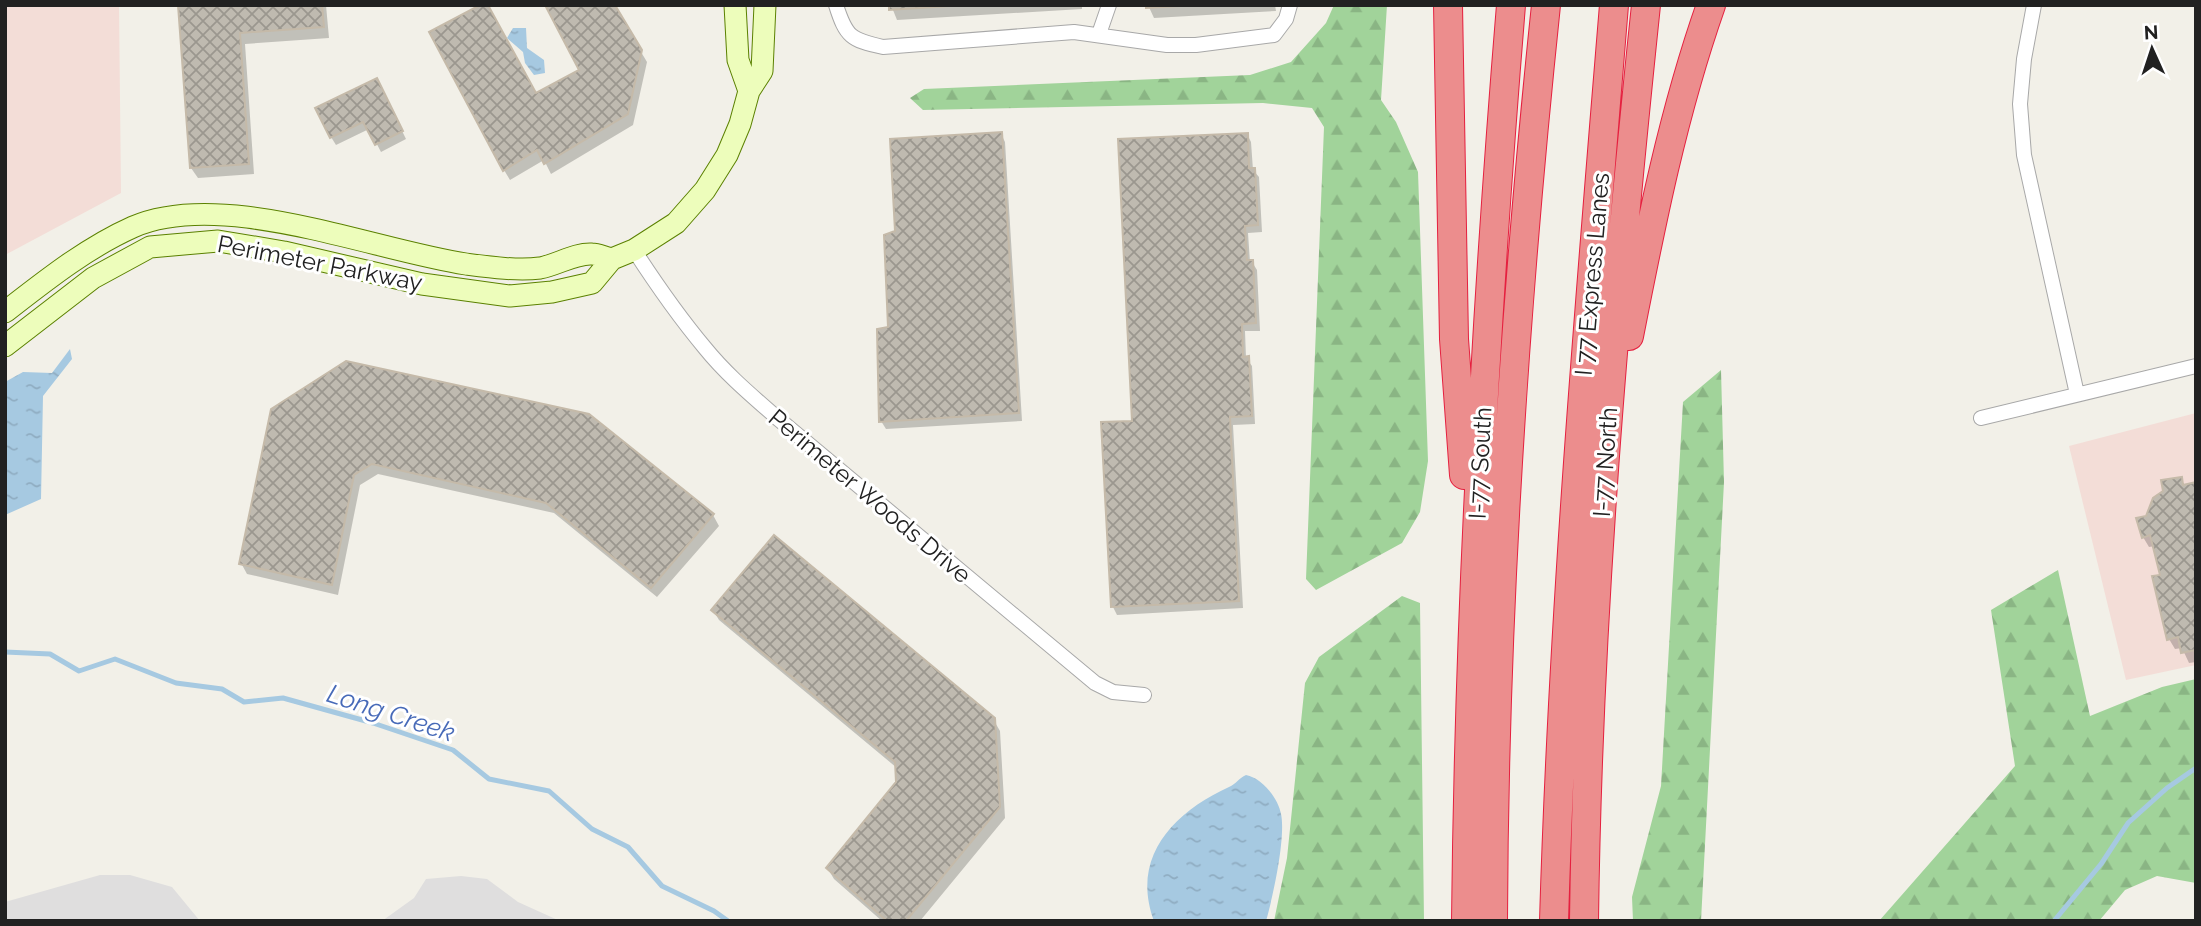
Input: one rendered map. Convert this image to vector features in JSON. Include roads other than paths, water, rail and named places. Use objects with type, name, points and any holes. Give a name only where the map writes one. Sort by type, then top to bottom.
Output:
[{"type":"highway","points":[[1448,5],[1454,339],[1473,609]]},
{"type":"highway","name":"I-77 South","points":[[1466,921],[1473,609],[1485,347],[1511,5]]},
{"type":"highway","points":[[1493,921],[1496,732],[1506,475],[1522,236],[1546,5]]},
{"type":"highway","name":"I 77 Express Lanes","points":[[1554,921],[1578,453],[1614,5]]},
{"type":"highway","name":"I-77 North","points":[[1584,921],[1587,769],[1605,455],[1617,293],[1646,5]]},
{"type":"highway","points":[[1605,455],[1660,180],[1685,85],[1711,5]]},
{"type":"street","points":[[735,5],[738,60],[749,91]]},
{"type":"street","name":"Perimeter Parkway","points":[[5,346],[93,278],[150,247],[218,241],[284,252],[422,284],[510,296],[552,292],[592,283],[612,260],[635,250],[676,223],[705,190],[727,155],[740,124],[749,91],[762,71],[765,5]]},
{"type":"street","points":[[836,5],[844,28],[858,41],[883,47],[1039,34],[1099,34],[1167,44],[1196,45],[1240,41],[1274,35],[1286,19],[1290,5]]},
{"type":"street","points":[[1099,34],[1109,5]]},
{"type":"street","points":[[2034,5],[2024,59],[2020,104],[2024,155],[2077,394]]},
{"type":"street","name":"Perimeter Parkway","points":[[5,312],[96,247],[135,226],[173,216],[213,214],[282,224],[466,264],[540,268],[591,254],[612,260]]},
{"type":"street","name":"Perimeter Woods Drive","points":[[635,250],[676,311],[706,349],[776,417],[1095,683],[1113,692],[1144,695]]},
{"type":"street","points":[[1982,418],[2196,366]]},
{"type":"water","points":[[513,28],[526,28],[527,48],[544,60],[545,73],[534,75],[525,63],[523,52],[507,38]]},
{"type":"water","points":[[70,349],[72,359],[43,396],[41,499],[5,515],[5,382],[23,372],[52,373]]},
{"type":"water","points":[[1246,775],[1258,780],[1268,790],[1277,802],[1281,814],[1280,852],[1266,921],[1154,921],[1148,898],[1148,877],[1153,857],[1162,839],[1191,809]]},
{"type":"waterway","name":"Long Creek","points":[[5,652],[50,654],[79,671],[115,659],[176,683],[222,689],[244,702],[283,698],[373,723],[453,750],[489,779],[549,791],[592,829],[628,847],[662,886],[714,911],[728,921]]},
{"type":"waterway","points":[[2054,921],[2101,864],[2128,823],[2167,788],[2196,768]]}]
